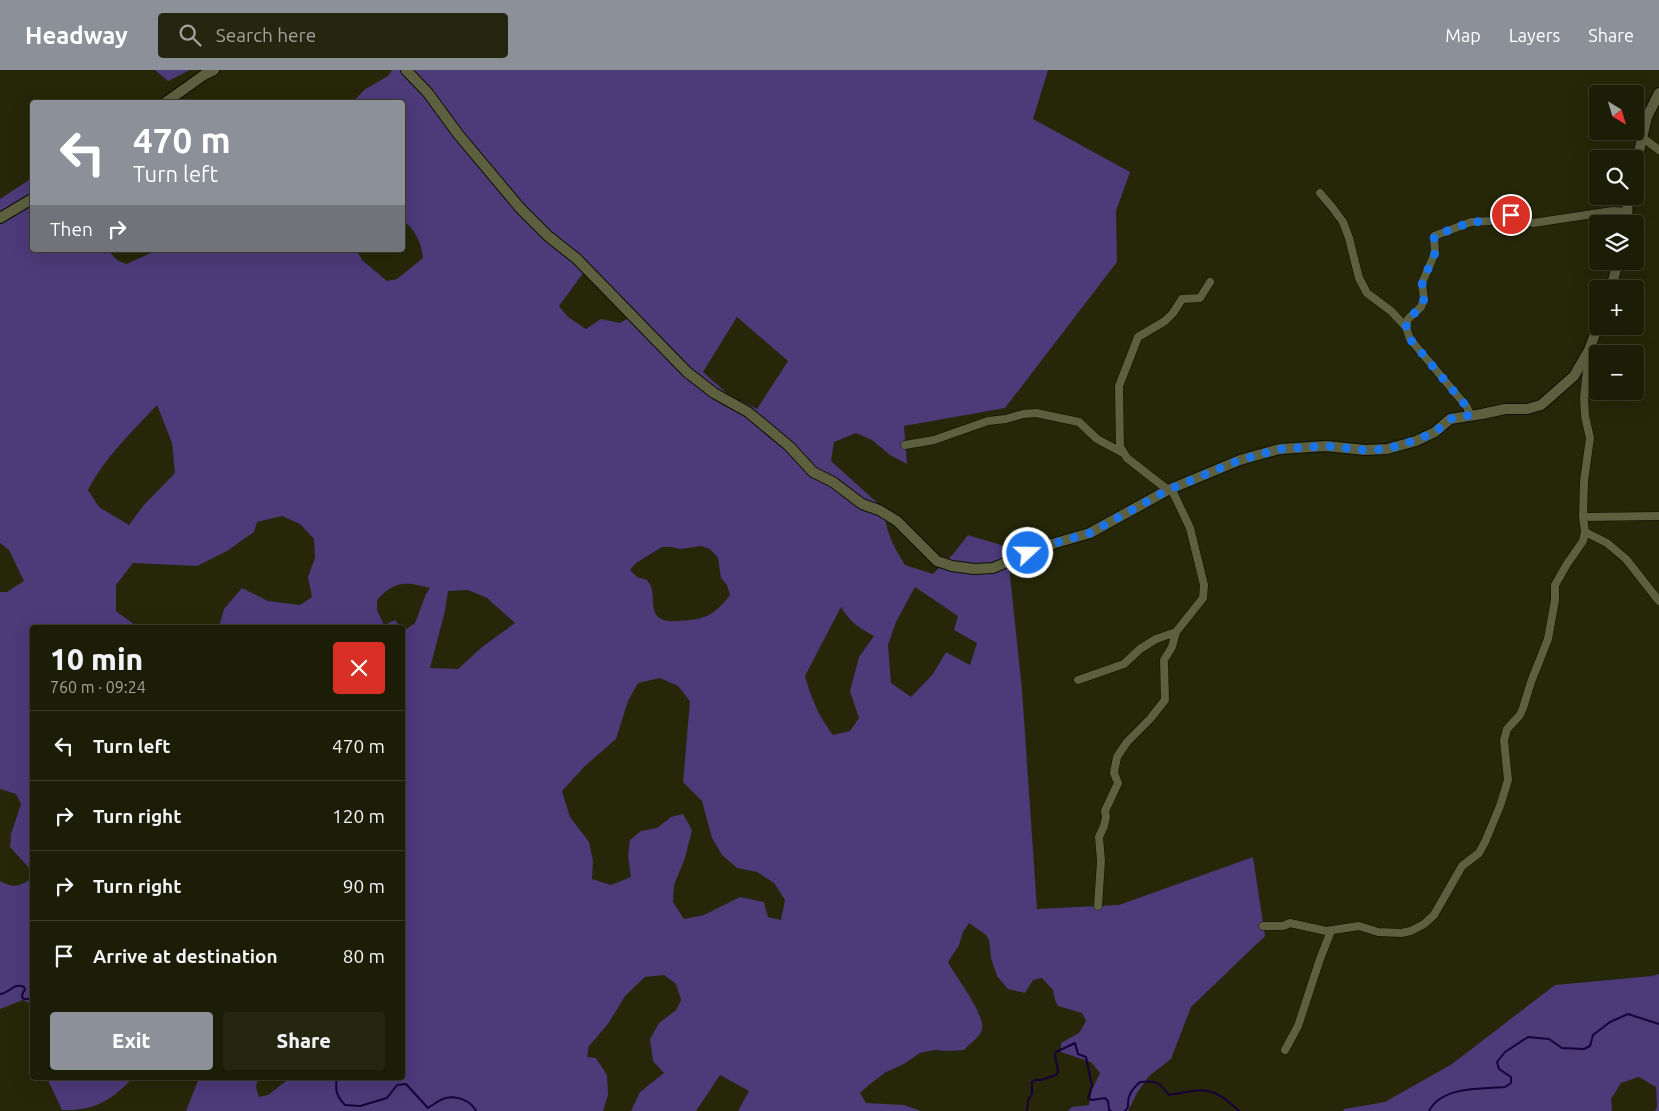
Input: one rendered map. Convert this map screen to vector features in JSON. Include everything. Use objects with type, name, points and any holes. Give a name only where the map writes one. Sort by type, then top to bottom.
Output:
[{"type":"street","points":[[169,100],[214,70]]},
{"type":"street","points":[[406,70],[428,93],[458,134],[520,208],[548,236],[577,259],[687,372],[714,393],[748,412],[789,446],[813,472],[833,482],[862,504],[879,510],[897,522],[937,561],[952,566],[974,570],[993,568],[1045,546],[1090,533],[1170,489],[1240,460],[1280,449],[1326,446],[1365,450],[1387,449],[1435,432],[1450,419],[1505,409],[1527,409],[1541,405],[1574,376],[1589,350]]},
{"type":"street","points":[[1644,130],[1647,117],[1659,92]]},
{"type":"street","points":[[1644,139],[1659,150]]},
{"type":"street","points":[[1320,193],[1343,222],[1359,278],[1366,293],[1391,311],[1406,327],[1410,339],[1467,407],[1470,415]]},
{"type":"street","points":[[0,218],[30,201]]},
{"type":"street","points":[[1628,205],[1628,215]]},
{"type":"street","points":[[1406,327],[1408,319],[1421,307],[1424,299],[1422,283],[1435,253],[1434,236],[1471,222],[1490,221],[1511,215],[1533,223],[1604,212],[1628,212]]},
{"type":"street","points":[[1124,454],[1120,447],[1119,386],[1138,337],[1165,321],[1182,299],[1200,298],[1210,282]]},
{"type":"street","points":[[1263,926],[1283,926],[1290,923],[1326,931],[1359,926],[1378,932],[1401,933],[1411,931],[1424,924],[1434,914],[1462,866],[1479,853],[1500,806],[1508,780],[1504,740],[1507,729],[1520,715],[1548,639],[1555,600],[1555,585],[1567,564],[1584,541],[1585,532],[1582,517],[1584,480],[1590,438],[1585,416],[1584,398],[1589,350]]},
{"type":"street","points":[[905,445],[934,440],[988,421],[1006,419],[1023,414],[1036,413],[1079,422],[1097,439],[1124,454],[1137,466],[1170,489],[1190,528],[1204,585],[1203,598],[1176,632],[1172,647],[1164,660],[1165,700],[1150,719],[1127,742],[1117,757],[1114,773],[1118,783],[1105,811],[1104,826],[1099,837],[1101,861],[1098,906]]},
{"type":"street","points":[[1582,517],[1659,516]]},
{"type":"street","points":[[1585,532],[1607,543],[1626,559],[1659,601]]},
{"type":"street","points":[[1078,680],[1124,664],[1140,649],[1176,632]]},
{"type":"street","points":[[1284,1050],[1298,1026],[1310,995],[1320,959],[1332,930]]},
{"type":"shaded area","points":[[155,70],[190,70],[168,81]]},
{"type":"shaded area","points":[[392,70],[1048,70],[1033,119],[1130,172],[1116,211],[1117,262],[1005,408],[904,426],[907,464],[890,455],[872,440],[856,433],[834,442],[831,461],[884,509],[886,525],[905,565],[933,574],[954,553],[968,535],[1007,547],[1022,690],[1037,909],[1119,905],[1253,857],[1265,936],[1191,1007],[1171,1059],[1149,1076],[1137,1093],[1128,1111],[1068,1111],[1072,1107],[1089,1105],[1092,1090],[1100,1073],[1091,1062],[1061,1052],[1061,1043],[1079,1033],[1086,1021],[1082,1013],[1058,1006],[1053,990],[1042,978],[1033,980],[1025,993],[1008,989],[997,976],[991,958],[989,940],[986,935],[969,923],[963,932],[959,945],[948,962],[975,1006],[982,1023],[981,1033],[964,1050],[935,1050],[920,1053],[904,1064],[886,1072],[860,1093],[866,1103],[904,1105],[921,1111],[738,1111],[749,1091],[720,1075],[696,1111],[631,1111],[640,1092],[664,1073],[653,1061],[650,1039],[659,1023],[676,1010],[681,1000],[676,984],[664,975],[645,977],[625,996],[608,1024],[589,1046],[587,1057],[596,1058],[607,1075],[608,1095],[603,1111],[186,1111],[198,1080],[258,1080],[256,1087],[259,1097],[268,1095],[287,1080],[405,1080],[405,630],[415,623],[430,588],[401,584],[384,593],[377,600],[377,610],[384,625],[220,625],[224,609],[242,588],[268,601],[300,605],[312,597],[308,577],[315,558],[314,539],[300,524],[282,516],[257,522],[254,532],[227,551],[197,566],[133,563],[116,585],[116,611],[135,625],[30,625],[30,869],[10,847],[11,834],[21,804],[16,794],[0,789],[0,592],[7,592],[24,581],[9,550],[0,543],[0,199],[30,179],[30,252],[110,252],[117,260],[126,264],[153,252],[358,252],[363,261],[387,281],[397,279],[423,258],[417,237],[405,222],[405,100],[355,100],[364,90],[388,76]],"holes":[[[587,268],[633,315],[620,323],[601,319],[586,329],[568,317],[559,306]],[[737,317],[788,361],[757,409],[729,395],[703,372]],[[157,405],[172,443],[175,473],[143,506],[129,525],[99,507],[88,490],[102,467]],[[701,546],[710,549],[718,558],[721,578],[727,585],[730,595],[713,613],[707,616],[693,620],[667,621],[656,614],[652,589],[647,580],[637,577],[630,570],[636,563],[662,547],[681,549]],[[915,587],[958,616],[954,630],[977,643],[970,665],[946,652],[933,674],[911,697],[891,683],[888,645],[896,622]],[[468,590],[487,598],[515,623],[482,647],[458,669],[430,668],[445,611],[448,591]],[[841,607],[855,624],[874,636],[859,657],[850,691],[859,718],[850,731],[833,735],[813,700],[805,676]],[[660,678],[678,686],[690,701],[683,782],[702,801],[712,838],[722,855],[737,868],[757,872],[774,883],[785,900],[781,920],[768,917],[764,902],[740,897],[704,915],[684,919],[673,902],[674,885],[685,858],[692,830],[683,814],[671,817],[657,828],[641,831],[630,840],[628,856],[631,877],[611,885],[592,879],[593,861],[589,842],[570,817],[562,791],[585,766],[616,739],[628,701],[638,683]]]},
{"type":"shaded area","points":[[395,620],[399,625],[384,625]]},
{"type":"shaded area","points":[[30,880],[30,1003],[23,1000],[0,1009],[0,881],[8,885],[16,886]]},
{"type":"shaded area","points":[[1659,974],[1659,1111],[1655,1111],[1657,1107],[1656,1087],[1639,1077],[1621,1083],[1611,1099],[1612,1111],[1343,1111],[1344,1109],[1385,1102],[1452,1064],[1555,985]]},
{"type":"shaded area","points":[[48,1080],[131,1080],[102,1103],[84,1109],[62,1110]]},
{"type":"waterway","points":[[0,994],[21,986],[25,990],[22,997],[30,999]]},
{"type":"waterway","points":[[1429,1111],[1435,1103],[1452,1093],[1463,1090],[1505,1087],[1511,1083],[1511,1077],[1499,1069],[1497,1062],[1505,1052],[1528,1037],[1549,1039],[1562,1048],[1584,1049],[1590,1046],[1593,1035],[1610,1022],[1628,1014],[1659,1024]]},
{"type":"waterway","points":[[1027,1111],[1028,1100],[1032,1094],[1032,1082],[1056,1075],[1058,1071],[1056,1052],[1075,1043],[1078,1054],[1086,1057],[1092,1086],[1088,1098],[1092,1100],[1105,1098],[1111,1111]]},
{"type":"waterway","points":[[337,1080],[337,1092],[345,1105],[360,1106],[387,1098],[397,1085],[406,1084],[428,1108],[439,1101],[455,1097],[467,1102],[476,1111]]},
{"type":"waterway","points":[[1125,1111],[1128,1107],[1129,1096],[1135,1087],[1140,1082],[1150,1081],[1160,1085],[1169,1095],[1199,1090],[1214,1092],[1239,1111]]},
{"type":"route","points":[[1028,553],[1090,533],[1168,490],[1240,460],[1280,449],[1326,446],[1365,450],[1387,449],[1435,432],[1450,419],[1470,415],[1467,407],[1417,349],[1410,339],[1406,327],[1408,319],[1421,307],[1424,299],[1422,283],[1435,253],[1434,236],[1471,222],[1490,221],[1511,215]]}]
